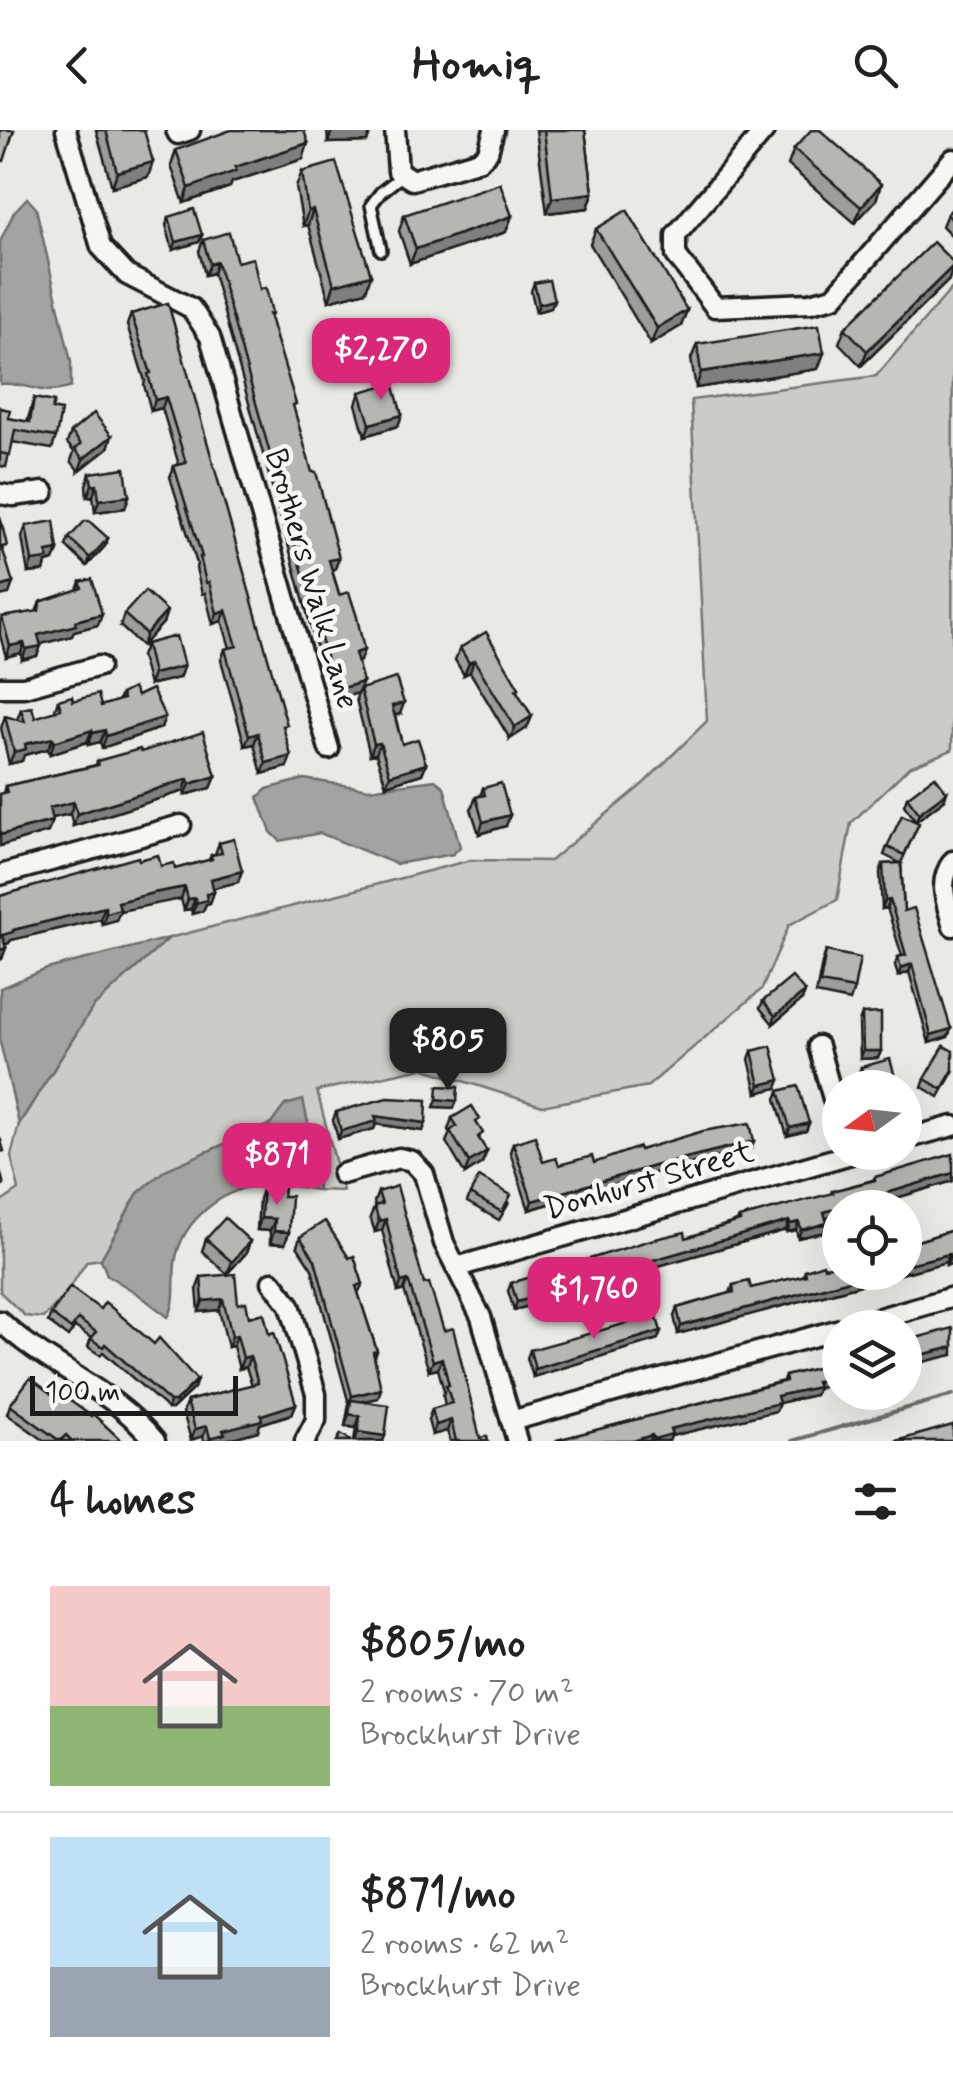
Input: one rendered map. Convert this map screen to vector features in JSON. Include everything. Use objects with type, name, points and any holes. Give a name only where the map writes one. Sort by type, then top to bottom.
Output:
[{"type":"street","name":"Brothers Walk Lane","points":[[66,130],[101,247],[127,276],[191,308],[210,336],[329,749]]},
{"type":"street","points":[[176,130],[178,134],[190,130]]},
{"type":"street","points":[[395,130],[398,170],[412,180],[480,160],[488,152],[494,130]]},
{"type":"street","points":[[765,130],[676,235],[676,254],[716,307],[810,303],[834,296],[953,159]]},
{"type":"street","points":[[0,494],[44,492]]},
{"type":"street","points":[[0,686],[24,688],[99,666]]},
{"type":"street","points":[[0,875],[181,825]]},
{"type":"street","points":[[953,861],[943,877],[953,926]]},
{"type":"street","points":[[818,1046],[825,1070]]},
{"type":"street","points":[[922,1134],[953,1126]]},
{"type":"street","points":[[342,1174],[400,1158],[412,1161],[424,1174],[444,1243],[482,1317],[517,1441]]},
{"type":"street","name":"Donhurst Street","points":[[456,1267],[822,1162]]},
{"type":"street","points":[[272,1282],[290,1305],[316,1394],[316,1420],[305,1441]]},
{"type":"street","points":[[909,1310],[953,1298]]},
{"type":"street","points":[[0,1321],[46,1359],[100,1390],[155,1441]]},
{"type":"street","points":[[511,1421],[822,1334]]},
{"type":"lane","points":[[381,250],[371,205],[404,174]]},
{"type":"shaded area","points":[[27,198],[36,208],[71,362],[71,387],[60,390],[0,384],[0,242],[14,212]]},
{"type":"shaded area","points":[[953,287],[952,750],[909,767],[851,823],[837,900],[789,925],[762,989],[648,1086],[542,1106],[422,1068],[317,1091],[343,1191],[318,1190],[316,1160],[303,1101],[285,1105],[271,1124],[201,1154],[138,1193],[101,1259],[87,1261],[65,1295],[43,1318],[25,1316],[0,1292],[0,1203],[19,1190],[11,1156],[19,1124],[93,1007],[169,938],[471,860],[550,861],[643,784],[707,721],[691,400],[876,376]]},
{"type":"shaded area","points":[[304,779],[369,789],[435,780],[444,787],[460,847],[453,854],[396,864],[320,833],[280,841],[271,832],[258,797],[267,789]]},
{"type":"shaded area","points":[[169,938],[93,1007],[19,1124],[0,1042],[0,988],[47,969]]},
{"type":"shaded area","points":[[303,1100],[318,1190],[277,1184],[254,1186],[223,1197],[209,1207],[186,1232],[179,1247],[173,1305],[168,1317],[107,1275],[101,1259],[138,1193],[165,1170],[271,1124],[285,1105]]},
{"type":"building","points":[[0,130],[14,130],[4,161],[0,160]]},
{"type":"building","points":[[106,130],[144,130],[153,162],[117,172]]},
{"type":"building","points":[[231,130],[304,130],[308,143],[235,167],[236,171],[189,188],[176,150]]},
{"type":"building","points":[[544,130],[585,130],[593,193],[552,198]]},
{"type":"building","points":[[811,130],[820,130],[881,184],[861,207],[794,149]]},
{"type":"building","points":[[336,162],[371,275],[334,285],[313,210],[308,211],[302,172]]},
{"type":"building","points":[[500,183],[512,216],[416,249],[404,215]]},
{"type":"building","points":[[194,209],[202,235],[176,242],[169,217]]},
{"type":"building","points":[[627,210],[687,310],[657,328],[596,229]]},
{"type":"building","points":[[229,232],[237,262],[253,258],[260,289],[266,288],[272,313],[269,314],[296,404],[293,405],[339,558],[329,560],[339,595],[349,592],[357,617],[364,650],[355,653],[363,682],[338,689],[217,262],[210,264],[203,240]]},
{"type":"building","points":[[933,242],[953,266],[867,351],[845,328]]},
{"type":"building","points":[[549,280],[554,300],[539,304],[534,283]]},
{"type":"building","points":[[168,303],[287,725],[283,726],[291,756],[266,763],[258,733],[249,736],[225,649],[237,646],[226,610],[217,613],[209,582],[206,583],[202,557],[174,466],[186,463],[166,397],[155,400],[148,374],[151,373],[131,314]]},
{"type":"building","points":[[819,325],[824,353],[701,372],[697,344]]},
{"type":"building","points":[[393,383],[402,415],[370,424],[360,392]]},
{"type":"building","points":[[34,398],[54,402],[52,409],[61,411],[56,437],[15,430],[10,455],[0,453],[0,408],[10,410],[8,418],[30,422]]},
{"type":"building","points":[[94,413],[112,436],[83,459],[75,449],[81,444],[71,432]]},
{"type":"building","points":[[125,468],[129,496],[99,500],[97,484],[92,485],[90,473]]},
{"type":"building","points":[[0,516],[7,546],[2,547],[13,583],[0,587]]},
{"type":"building","points":[[54,521],[58,550],[47,552],[48,559],[32,561],[26,526]]},
{"type":"building","points":[[85,521],[108,538],[90,558],[69,538]]},
{"type":"building","points":[[92,579],[102,614],[38,635],[41,646],[10,646],[2,617],[39,611],[40,602],[82,588],[80,582]]},
{"type":"building","points":[[145,591],[167,611],[146,634],[124,614]]},
{"type":"building","points":[[486,632],[532,716],[515,727],[474,660],[469,663],[460,648]]},
{"type":"building","points":[[176,636],[184,666],[153,674],[146,644]]},
{"type":"building","points":[[396,678],[404,703],[392,706],[402,744],[418,739],[426,764],[390,775],[380,743],[374,744],[360,689]]},
{"type":"building","points":[[133,688],[137,696],[152,689],[165,717],[106,736],[105,730],[92,730],[54,742],[53,738],[25,744],[26,749],[14,752],[5,716],[25,722],[21,709],[32,707],[35,718],[61,709],[58,700],[72,696],[73,701],[98,694],[101,706],[123,699],[121,694]]},
{"type":"building","points":[[203,732],[216,776],[190,784],[188,779],[77,814],[74,802],[49,808],[52,821],[0,835],[0,794],[7,792],[5,786],[98,765],[97,761]]},
{"type":"building","points":[[935,776],[947,792],[919,813],[907,797]]},
{"type":"building","points":[[501,783],[510,815],[483,822],[476,797],[485,795],[483,788]]},
{"type":"building","points":[[902,815],[919,823],[904,855],[887,847]]},
{"type":"building","points":[[234,839],[242,871],[211,879],[214,892],[206,894],[207,900],[196,903],[195,898],[188,899],[185,887],[153,893],[118,902],[120,909],[106,913],[105,907],[13,930],[2,935],[6,948],[0,950],[0,896],[138,857],[139,860],[158,855],[161,866],[174,863],[175,869],[212,859],[211,855],[222,853],[219,843]]},
{"type":"building","points":[[901,863],[904,911],[914,908],[951,1029],[931,1035],[912,964],[901,968],[898,957],[906,955],[890,900],[885,901],[883,864]]},
{"type":"building","points":[[826,951],[860,958],[854,989],[820,983]]},
{"type":"building","points":[[792,977],[805,992],[775,1016],[763,1001]]},
{"type":"building","points":[[881,1013],[881,1051],[863,1051],[862,1014]]},
{"type":"building","points":[[771,1046],[780,1080],[760,1085],[752,1051]]},
{"type":"building","points":[[944,1046],[953,1051],[953,1070],[942,1089],[925,1079]]},
{"type":"building","points":[[890,1059],[893,1070],[862,1070],[861,1067]]},
{"type":"building","points":[[438,1086],[458,1087],[457,1101],[437,1099]]},
{"type":"building","points":[[798,1086],[809,1123],[790,1128],[779,1091]]},
{"type":"building","points":[[387,1098],[427,1100],[426,1123],[375,1116],[377,1121],[341,1131],[336,1112]]},
{"type":"building","points":[[472,1106],[483,1133],[478,1137],[487,1151],[469,1162],[450,1131],[457,1126],[452,1118]]},
{"type":"building","points":[[750,1123],[754,1141],[532,1201],[513,1143],[535,1136],[543,1162],[556,1158],[559,1165],[592,1156],[594,1163],[639,1147],[640,1150],[703,1131]]},
{"type":"building","points":[[953,1154],[953,1173],[897,1190],[836,1190],[899,1170],[922,1170],[922,1163]]},
{"type":"building","points":[[479,1177],[511,1195],[502,1212],[470,1194]]},
{"type":"building","points":[[397,1186],[424,1284],[429,1283],[444,1331],[453,1328],[480,1438],[487,1436],[488,1441],[456,1441],[451,1420],[436,1425],[432,1409],[452,1403],[442,1358],[433,1361],[408,1280],[401,1282],[386,1219],[379,1221],[374,1206],[382,1204],[378,1192]]},
{"type":"building","points":[[263,1187],[284,1188],[283,1196],[291,1196],[289,1232],[274,1231],[275,1219],[261,1218]]},
{"type":"building","points":[[822,1196],[822,1224],[801,1230],[799,1222],[789,1221],[517,1302],[511,1283],[651,1240],[685,1232],[686,1238],[740,1221],[739,1218]]},
{"type":"building","points":[[225,1218],[250,1241],[232,1262],[206,1239]]},
{"type":"building","points":[[325,1221],[349,1258],[354,1256],[363,1284],[356,1286],[377,1351],[373,1352],[381,1389],[352,1396],[315,1260],[300,1237]]},
{"type":"building","points":[[953,1230],[953,1256],[922,1261],[922,1240]]},
{"type":"building","points":[[822,1264],[822,1288],[681,1326],[677,1308],[734,1292],[733,1285],[749,1281],[751,1288],[806,1275],[805,1270]]},
{"type":"building","points":[[235,1274],[238,1304],[246,1302],[249,1317],[264,1313],[269,1334],[274,1332],[296,1404],[210,1438],[207,1426],[195,1429],[187,1401],[258,1383],[250,1356],[243,1358],[237,1335],[232,1336],[223,1299],[203,1301],[201,1277]]},
{"type":"building","points":[[70,1287],[100,1309],[105,1302],[154,1344],[159,1338],[197,1380],[175,1402],[170,1402],[105,1344],[103,1347],[91,1339],[96,1332],[78,1319],[71,1329],[51,1314]]},
{"type":"building","points":[[656,1315],[661,1331],[535,1369],[530,1350]]},
{"type":"building","points":[[953,1328],[953,1347],[922,1355],[922,1336]]},
{"type":"building","points":[[822,1367],[822,1379],[816,1381],[818,1387],[777,1396],[779,1403],[670,1429],[672,1434],[633,1441],[557,1441],[786,1381],[785,1376]]},
{"type":"building","points":[[30,1378],[61,1401],[64,1396],[93,1414],[122,1441],[72,1441],[66,1435],[60,1441],[10,1405]]},
{"type":"building","points":[[351,1400],[389,1405],[385,1436],[358,1432],[360,1416],[349,1414]]},
{"type":"building","points":[[953,1425],[953,1441],[896,1441]]},
{"type":"waterway","points":[[792,1441],[953,1395]]}]
